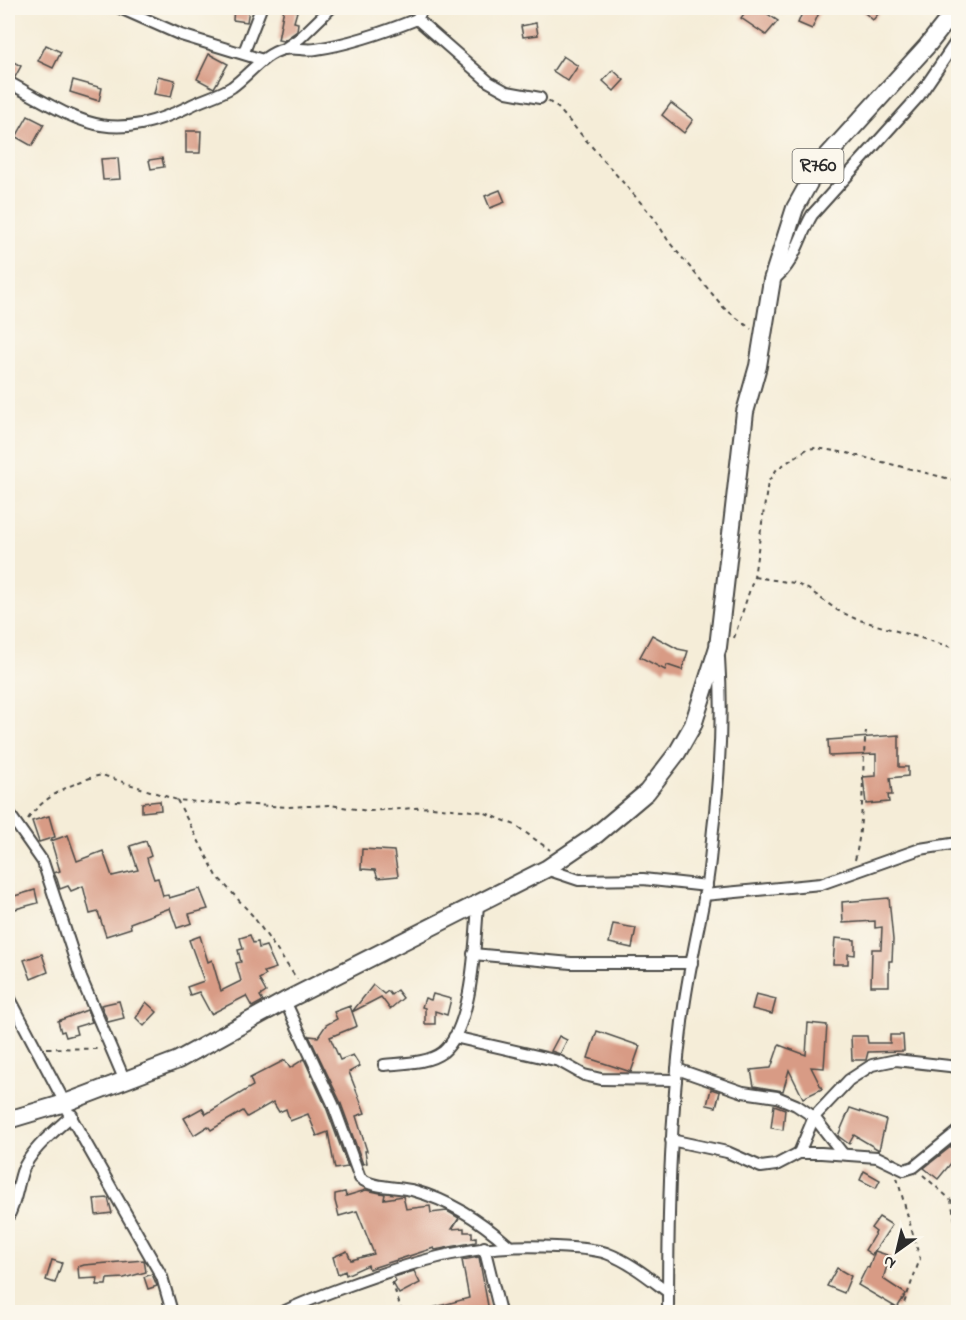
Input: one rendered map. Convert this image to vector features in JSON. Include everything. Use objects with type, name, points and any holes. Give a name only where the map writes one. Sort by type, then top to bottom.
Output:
[{"type":"main road","name":"R760","points":[[718,647],[745,412],[758,366],[761,336],[772,280],[795,208],[819,165],[927,46],[957,8]]},
{"type":"main road","points":[[8,1120],[67,1107],[178,1060],[285,1001],[546,869],[596,835],[647,792],[677,753],[693,725],[718,647]]},
{"type":"street","points":[[120,8],[181,35],[244,52],[263,60]]},
{"type":"street","points":[[244,52],[261,8]]},
{"type":"street","points":[[8,82],[82,121],[119,128],[140,126],[167,117],[230,88],[263,60],[300,38],[331,8]]},
{"type":"street","points":[[284,49],[315,49],[385,32],[417,19],[423,8]]},
{"type":"street","points":[[417,19],[489,82],[507,92],[540,98]]},
{"type":"street","points":[[772,280],[789,264],[800,235],[812,215],[920,96],[958,39]]},
{"type":"street","points":[[670,1311],[668,1292],[671,1140],[676,1074],[692,963],[706,891],[722,748],[722,689],[718,647]]},
{"type":"street","points":[[8,812],[43,862],[81,978],[125,1081]]},
{"type":"street","points":[[546,869],[579,880],[644,879],[706,891],[821,884],[920,849],[958,843]]},
{"type":"street","points":[[384,1065],[420,1061],[436,1056],[454,1038],[467,995],[478,904]]},
{"type":"street","points":[[473,954],[571,963],[692,963]]},
{"type":"street","points":[[8,995],[67,1107],[162,1277],[172,1312]]},
{"type":"street","points":[[285,1001],[333,1104],[360,1179],[412,1190],[457,1207],[485,1224],[508,1245]]},
{"type":"street","points":[[454,1038],[559,1061],[590,1077],[623,1081],[676,1074],[743,1092],[777,1097],[813,1116],[843,1154]]},
{"type":"street","points":[[799,1153],[813,1116],[849,1080],[878,1062],[896,1060],[958,1066]]},
{"type":"street","points":[[8,1217],[15,1205],[23,1171],[67,1107]]},
{"type":"street","points":[[671,1140],[727,1152],[761,1167],[776,1165],[799,1153],[878,1157],[904,1170],[914,1167],[958,1131]]},
{"type":"street","points":[[283,1312],[388,1270],[484,1247],[508,1245],[577,1248],[604,1252],[638,1269],[668,1292]]},
{"type":"street","points":[[484,1247],[500,1312]]},
{"type":"path","points":[[540,98],[558,108],[627,186],[724,308],[761,336]]},
{"type":"path","points":[[734,639],[754,577],[768,482],[777,469],[807,450],[847,453],[958,481]]},
{"type":"path","points":[[754,577],[794,584],[808,589],[837,610],[856,619],[958,649]]},
{"type":"path","points":[[851,875],[863,821],[862,766],[866,731]]},
{"type":"path","points":[[22,829],[40,805],[84,781],[102,775],[177,800],[288,807],[330,805],[368,811],[431,807],[483,812],[515,825],[562,858]]},
{"type":"path","points":[[177,800],[217,876],[253,916],[305,991]]},
{"type":"path","points":[[36,1047],[110,1049]]},
{"type":"path","points":[[894,1166],[920,1258],[903,1306],[904,1312]]},
{"type":"path","points":[[914,1167],[951,1200],[958,1236]]},
{"type":"path","points":[[388,1270],[402,1312]]},
{"type":"building","points":[[234,8],[249,9],[247,22],[233,20]]},
{"type":"building","points":[[284,8],[298,8],[294,22],[298,23],[297,31],[283,41],[278,40]]},
{"type":"building","points":[[748,8],[771,8],[766,13],[778,21],[766,35],[741,18]]},
{"type":"building","points":[[804,8],[821,8],[812,29],[798,23]]},
{"type":"building","points":[[859,8],[872,8],[879,13],[873,20]]},
{"type":"building","points":[[536,23],[538,35],[523,37],[521,26]]},
{"type":"building","points":[[46,45],[61,52],[53,68],[38,61]]},
{"type":"building","points":[[209,54],[228,64],[214,88],[197,79]]},
{"type":"building","points":[[563,56],[578,66],[568,81],[553,71]]},
{"type":"building","points":[[8,59],[21,66],[15,77],[8,75]]},
{"type":"building","points":[[613,70],[624,80],[614,91],[603,81]]},
{"type":"building","points":[[158,76],[175,80],[171,97],[154,94]]},
{"type":"building","points":[[73,80],[102,88],[99,101],[70,92]]},
{"type":"building","points":[[671,103],[693,120],[684,133],[662,115]]},
{"type":"building","points":[[28,116],[44,124],[32,146],[16,137]]},
{"type":"building","points":[[186,131],[201,131],[200,153],[186,153]]},
{"type":"building","points":[[118,158],[120,179],[103,180],[101,159]]},
{"type":"building","points":[[162,158],[164,167],[151,169],[149,160]]},
{"type":"building","points":[[500,190],[505,202],[490,208],[485,196]]},
{"type":"building","points":[[652,635],[678,649],[688,651],[682,670],[667,665],[665,670],[640,657]]},
{"type":"building","points":[[899,735],[899,767],[908,767],[908,776],[890,778],[892,795],[888,795],[889,802],[866,804],[863,777],[876,776],[876,754],[829,756],[828,740]]},
{"type":"building","points":[[160,801],[161,810],[142,812],[142,803]]},
{"type":"building","points":[[49,816],[55,837],[39,842],[32,821]]},
{"type":"building","points":[[68,835],[77,861],[103,851],[112,876],[138,870],[130,846],[146,841],[151,856],[147,858],[148,862],[154,879],[158,878],[163,896],[168,895],[169,898],[200,889],[208,909],[189,914],[192,923],[177,928],[170,908],[130,923],[131,928],[106,936],[98,912],[90,914],[83,886],[71,891],[68,886],[60,889],[54,873],[60,871],[51,841]]},
{"type":"building","points":[[362,849],[394,851],[398,876],[378,878],[375,870],[361,869]]},
{"type":"building","points":[[35,890],[38,903],[15,909],[11,897]]},
{"type":"building","points":[[889,898],[893,940],[892,961],[889,961],[889,986],[871,986],[872,949],[881,949],[882,927],[875,928],[875,921],[843,923],[842,902]]},
{"type":"building","points":[[613,924],[636,928],[632,948],[609,943]]},
{"type":"building","points":[[250,935],[253,943],[258,942],[259,948],[266,946],[276,968],[264,972],[266,975],[259,979],[266,992],[260,996],[263,1001],[252,1007],[246,996],[211,1014],[199,992],[190,995],[187,987],[204,981],[189,940],[200,936],[208,962],[212,960],[221,991],[241,981],[236,963],[241,962],[238,950],[243,949],[240,938]]},
{"type":"building","points":[[835,938],[855,940],[855,955],[848,954],[848,964],[833,964]]},
{"type":"building","points":[[42,954],[48,972],[31,979],[24,960]]},
{"type":"building","points":[[373,985],[384,994],[388,991],[391,995],[397,990],[403,998],[390,1009],[381,997],[352,1012]]},
{"type":"building","points":[[433,994],[451,999],[447,1015],[435,1011],[435,1024],[425,1024],[425,1008],[422,1007],[425,998],[431,1000]]},
{"type":"building","points":[[756,994],[776,999],[772,1014],[752,1009]]},
{"type":"building","points":[[119,1001],[124,1018],[108,1022],[101,1005]]},
{"type":"building","points":[[146,1002],[157,1012],[144,1026],[136,1018]]},
{"type":"building","points":[[350,1006],[357,1026],[330,1037],[340,1060],[353,1055],[360,1066],[349,1072],[365,1113],[356,1116],[367,1151],[365,1151],[367,1163],[363,1164],[340,1101],[309,1036],[318,1037],[326,1025],[337,1019],[334,1012]]},
{"type":"building","points":[[87,1010],[92,1022],[75,1027],[77,1034],[66,1037],[64,1031],[61,1032],[58,1021]]},
{"type":"building","points":[[808,1023],[827,1025],[824,1068],[811,1067],[822,1089],[803,1098],[789,1070],[783,1091],[754,1086],[751,1070],[771,1068],[779,1045],[806,1055]]},
{"type":"building","points":[[597,1031],[640,1046],[631,1072],[588,1058]]},
{"type":"building","points":[[890,1035],[903,1035],[904,1051],[868,1052],[866,1060],[852,1060],[851,1036],[867,1036],[868,1043],[890,1043]]},
{"type":"building","points":[[559,1036],[567,1040],[560,1054],[551,1051]]},
{"type":"building","points":[[304,1059],[326,1107],[348,1167],[335,1169],[328,1132],[317,1136],[308,1114],[290,1121],[286,1109],[279,1112],[273,1102],[247,1117],[243,1111],[211,1130],[208,1126],[194,1135],[184,1118],[202,1108],[206,1114],[253,1086],[250,1078],[285,1060],[290,1068]]},
{"type":"building","points":[[711,1089],[720,1092],[716,1107],[707,1105]]},
{"type":"building","points":[[774,1105],[785,1109],[783,1130],[771,1128]]},
{"type":"building","points":[[850,1108],[886,1120],[879,1150],[854,1135],[849,1144],[838,1136]]},
{"type":"building","points":[[953,1145],[958,1152],[958,1170],[952,1162],[938,1179],[924,1168]]},
{"type":"building","points":[[864,1171],[880,1180],[876,1188],[860,1180]]},
{"type":"building","points":[[366,1190],[385,1194],[384,1199],[403,1196],[406,1209],[430,1206],[431,1213],[447,1211],[459,1218],[452,1229],[464,1228],[464,1232],[472,1232],[472,1238],[476,1237],[476,1242],[435,1250],[434,1248],[369,1269],[368,1265],[346,1275],[345,1271],[338,1274],[333,1257],[347,1251],[351,1260],[374,1254],[357,1211],[339,1216],[335,1194],[345,1192],[346,1196]]},
{"type":"building","points":[[108,1198],[112,1213],[96,1215],[94,1199]]},
{"type":"building","points":[[879,1217],[892,1225],[872,1255],[865,1250],[876,1232],[871,1228]]},
{"type":"building","points":[[875,1251],[890,1256],[883,1279],[906,1294],[897,1308],[858,1285],[867,1267],[869,1268]]},
{"type":"building","points":[[479,1257],[489,1311],[432,1312],[432,1308],[469,1298],[462,1260]]},
{"type":"building","points":[[52,1260],[62,1263],[55,1283],[46,1280]]},
{"type":"building","points":[[144,1260],[146,1272],[124,1278],[107,1279],[106,1285],[97,1285],[98,1278],[79,1279],[78,1267],[84,1265]]},
{"type":"building","points":[[837,1268],[851,1276],[844,1293],[827,1286]]},
{"type":"building","points":[[414,1271],[420,1283],[399,1294],[393,1283],[396,1281],[394,1277]]},
{"type":"building","points":[[152,1274],[157,1286],[148,1289],[144,1277]]}]
